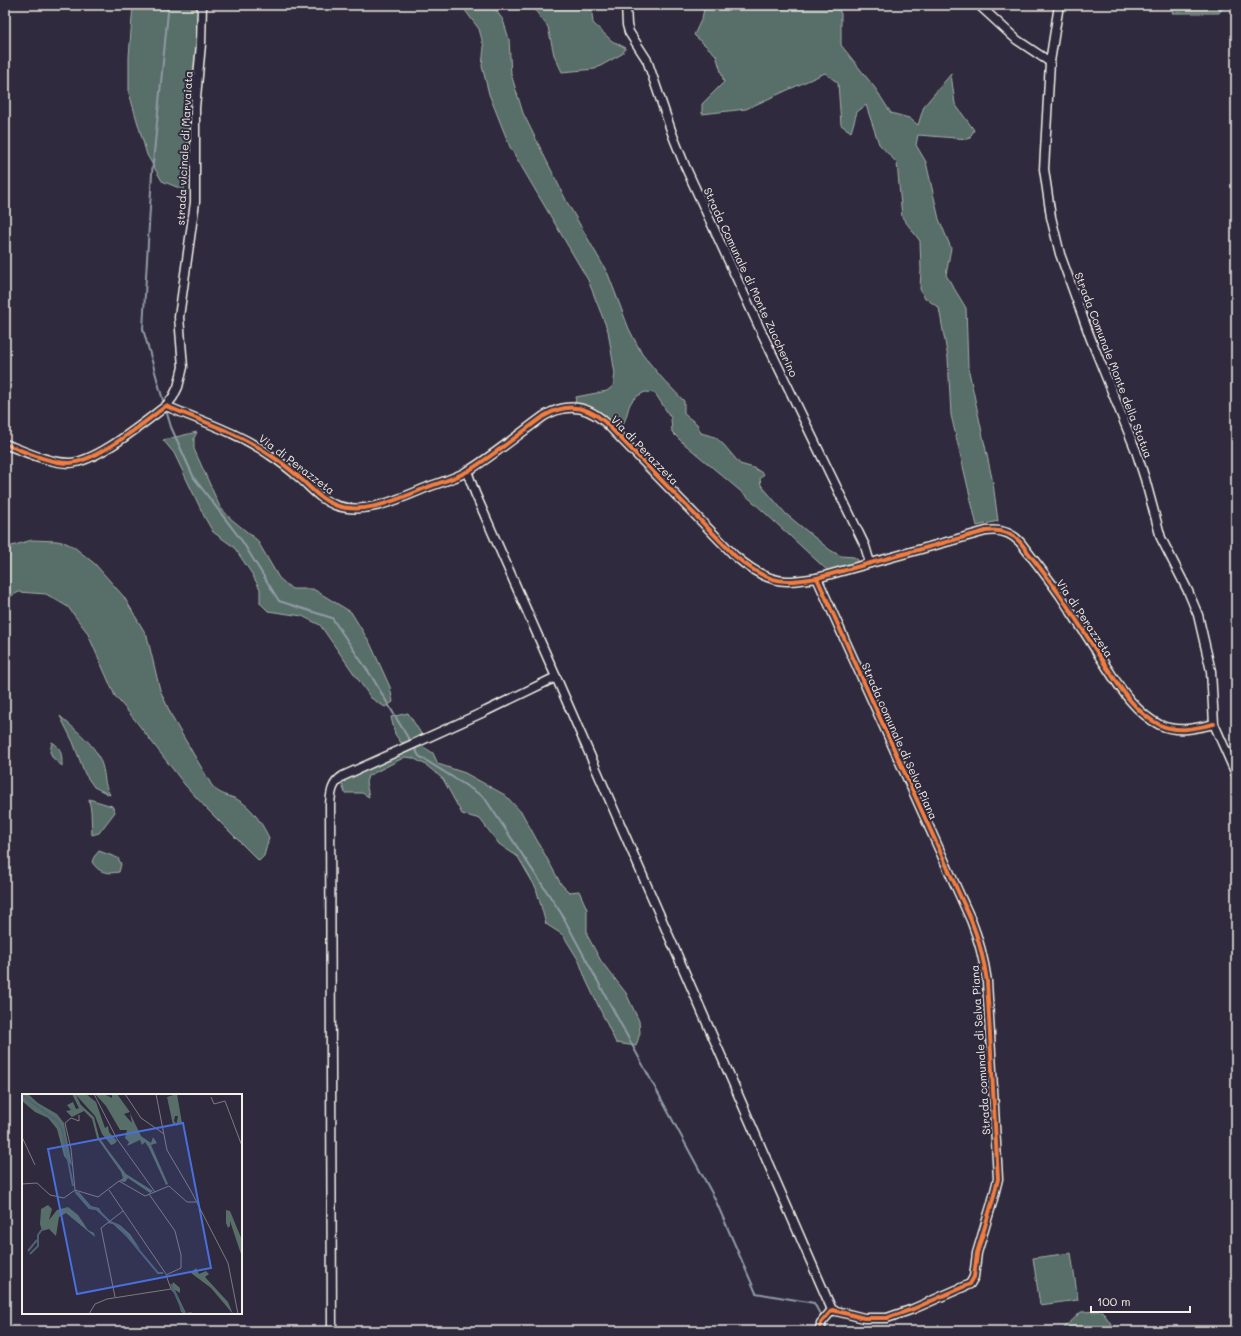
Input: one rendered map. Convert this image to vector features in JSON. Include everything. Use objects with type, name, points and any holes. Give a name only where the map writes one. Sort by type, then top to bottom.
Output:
[{"type":"street","name":"strada vicinale di Marvaiata","points":[[166,406],[176,391],[183,370],[179,317],[195,202],[195,108],[202,40],[202,5]]},
{"type":"street","name":"Strada Comunale di Monte Zuccherino","points":[[626,5],[627,25],[629,32],[647,60],[683,160],[760,330],[864,546],[870,563]]},
{"type":"street","points":[[979,5],[1017,40],[1050,62]]},
{"type":"street","name":"Strada Comunale Monte della Statua","points":[[1059,5],[1050,62],[1044,169],[1051,217],[1060,254],[1088,330],[1136,451],[1161,538],[1188,591],[1198,615],[1211,671],[1214,724]]},
{"type":"street","points":[[5,444],[53,461],[65,463],[78,462],[116,442],[166,406]]},
{"type":"street","name":"Via di Perazzeta","points":[[166,406],[225,430],[253,444],[286,467],[324,500],[340,507],[354,508],[377,505],[467,472],[552,412],[566,407],[586,410],[605,422],[735,556],[759,573],[777,580],[789,581],[817,578],[986,531],[999,531],[1012,535],[1020,542],[1061,597],[1111,673],[1141,712],[1159,724],[1174,729],[1189,729],[1214,724]]},
{"type":"street","points":[[467,472],[832,1310],[821,1323],[820,1331]]},
{"type":"street","name":"Strada comunale di Selva Piana","points":[[817,578],[968,913],[980,943],[987,981],[994,1133],[998,1170],[998,1179],[994,1197],[976,1253],[974,1277],[970,1284],[913,1309],[887,1318],[864,1318],[832,1310]]},
{"type":"street","points":[[332,1331],[330,804],[332,789],[336,782],[343,776],[486,711],[556,677]]},
{"type":"street","points":[[1214,724],[1236,774]]},
{"type":"green space","points":[[133,5],[198,5],[197,57],[192,95],[184,190],[162,181],[147,155],[129,93],[129,57]]},
{"type":"green space","points":[[461,5],[492,5],[503,20],[509,39],[511,74],[523,113],[567,202],[608,274],[629,329],[642,354],[684,401],[684,414],[697,424],[701,433],[715,437],[724,445],[740,464],[754,468],[764,474],[760,479],[761,485],[786,514],[830,550],[841,556],[854,557],[858,560],[857,563],[828,571],[751,500],[672,432],[671,418],[655,393],[645,392],[633,400],[630,404],[624,422],[620,427],[615,426],[599,411],[575,403],[576,397],[607,391],[613,386],[615,374],[608,331],[588,280],[510,147],[489,94],[482,66],[484,47],[479,29]]},
{"type":"green space","points":[[531,5],[591,5],[593,23],[612,41],[626,48],[622,54],[595,69],[562,72],[554,55],[548,27]]},
{"type":"green space","points":[[705,5],[837,5],[841,14],[841,45],[875,88],[891,113],[909,118],[918,125],[924,106],[951,74],[955,104],[974,130],[969,139],[918,135],[916,145],[926,162],[939,219],[951,248],[946,275],[966,308],[968,367],[993,483],[998,521],[977,526],[951,415],[948,358],[939,308],[924,297],[920,289],[920,241],[902,217],[897,163],[879,144],[866,105],[857,112],[851,132],[841,125],[838,83],[825,73],[746,109],[702,114],[702,104],[724,82],[716,55],[694,35],[702,18]]},
{"type":"green space","points":[[1175,5],[1225,5],[1219,13],[1172,13]]},
{"type":"green space","points":[[197,432],[194,438],[194,449],[220,507],[230,518],[257,540],[279,578],[292,589],[313,589],[351,612],[370,643],[390,687],[393,702],[385,707],[371,698],[320,625],[302,616],[268,611],[260,603],[260,589],[252,574],[234,547],[213,532],[174,453],[163,440]]},
{"type":"green space","points":[[32,540],[57,541],[74,547],[95,564],[124,597],[147,636],[160,690],[173,719],[211,784],[221,793],[239,800],[247,806],[267,833],[269,838],[264,856],[259,861],[185,785],[115,696],[87,632],[68,607],[46,594],[19,592],[5,599],[5,548]]},
{"type":"green space","points":[[408,713],[422,735],[414,740],[401,743],[395,734],[391,717]]},
{"type":"green space","points":[[60,716],[85,738],[99,757],[106,787],[110,795],[94,787],[85,774],[73,742]]},
{"type":"green space","points":[[52,742],[60,749],[62,766],[53,758],[50,752]]},
{"type":"green space","points":[[422,746],[433,753],[438,764],[465,773],[505,795],[522,813],[561,884],[569,892],[579,891],[587,909],[587,935],[601,961],[626,993],[639,1021],[640,1033],[636,1046],[616,1043],[586,980],[579,961],[563,935],[546,924],[536,888],[518,857],[499,844],[480,819],[462,814],[443,779],[426,765],[413,758],[405,757],[368,776],[366,782],[369,797],[362,793],[345,793],[342,785],[345,779]]},
{"type":"green space","points":[[89,799],[112,806],[115,812],[99,833],[92,835],[91,811]]},
{"type":"green space","points":[[99,851],[118,858],[121,864],[119,872],[111,873],[100,871],[95,866],[92,862]]},
{"type":"green space","points":[[1071,1253],[1078,1300],[1040,1305],[1033,1258]]},
{"type":"green space","points":[[1102,1311],[1116,1331],[1061,1331],[1081,1312]]},
{"type":"waterway","points":[[164,404],[143,329],[152,173],[168,12],[167,5]]},
{"type":"waterway","points":[[166,410],[171,427],[194,478],[242,541],[279,601],[332,618],[372,677],[411,743]]},
{"type":"waterway","points":[[414,747],[419,756],[484,797],[561,913],[714,1197],[756,1293],[814,1303],[822,1318]]},
{"type":"waterway","points":[[825,1324],[828,1331]]},
{"type":"cycle path","points":[[5,444],[53,461],[69,463],[80,461],[106,449],[166,406],[220,428],[258,447],[286,467],[317,494],[330,503],[347,508],[358,508],[383,504],[459,476],[487,458],[544,416],[560,409],[583,409],[598,416],[605,422],[735,556],[753,570],[767,577],[782,581],[817,578],[986,531],[996,530],[1009,534],[1020,542],[1047,577],[1119,686],[1141,712],[1160,725],[1174,729],[1187,729],[1214,724]]},
{"type":"cycle path","points":[[817,578],[971,920],[979,943],[987,981],[998,1179],[977,1253],[974,1277],[970,1284],[913,1309],[887,1318],[864,1318],[832,1310],[821,1323],[820,1331]]}]
